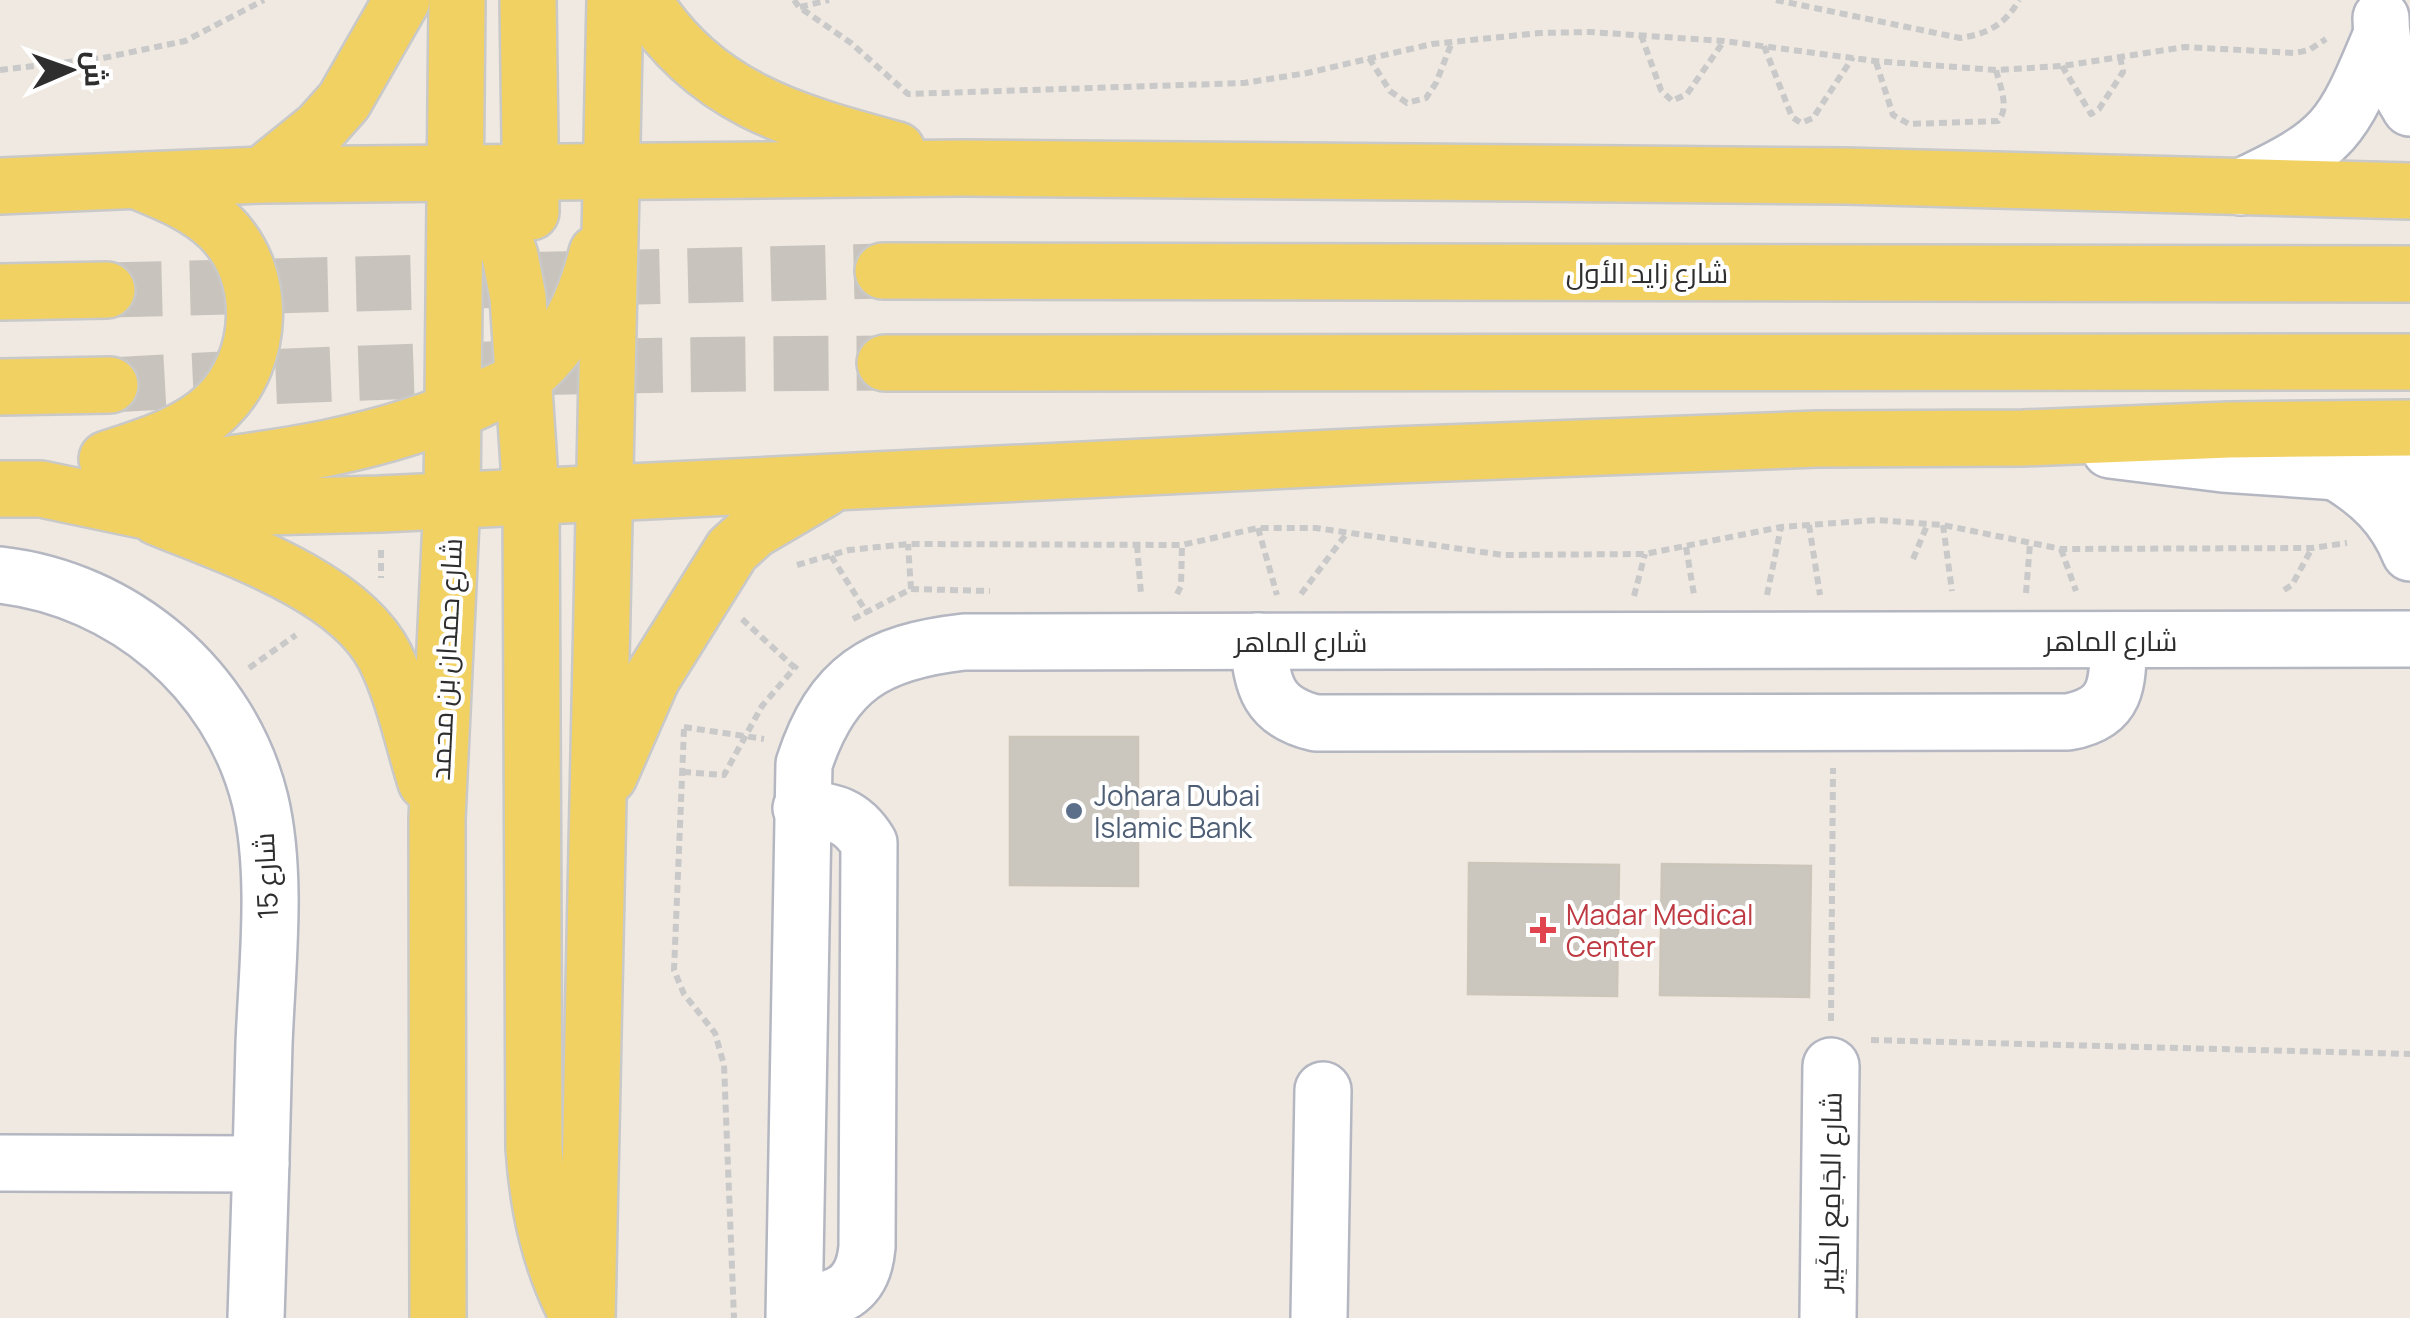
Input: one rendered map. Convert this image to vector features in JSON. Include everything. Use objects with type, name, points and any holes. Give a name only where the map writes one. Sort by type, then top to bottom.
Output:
[{"type":"main road","points":[[262,175],[320,128],[344,101],[402,0]]},
{"type":"main road","name":"شارع حمدان بن محمد","points":[[438,1318],[437,818],[452,500],[457,0]]},
{"type":"main road","points":[[528,0],[534,1148],[537,1194],[550,1252],[579,1318]]},
{"type":"main road","points":[[587,1318],[616,0]]},
{"type":"main road","points":[[643,0],[662,30],[692,62],[720,84],[764,109],[815,128],[963,168]]},
{"type":"main road","points":[[0,186],[262,175],[963,168],[1846,176],[2410,191]]},
{"type":"main road","points":[[20,490],[294,455],[346,443],[453,412],[532,371],[561,340],[589,287],[614,173]]},
{"type":"main road","points":[[455,175],[498,224],[510,256],[532,371],[574,460],[606,492]]},
{"type":"main road","points":[[20,490],[190,426],[217,406],[237,380],[250,350],[255,317],[252,284],[241,252],[221,228],[196,208],[135,180]]},
{"type":"main road","name":"شارع زايد الأول","points":[[883,271],[2410,274]]},
{"type":"main road","points":[[0,292],[107,290]]},
{"type":"main road","points":[[885,363],[2410,362]]},
{"type":"main road","points":[[0,387],[110,385]]},
{"type":"main road","points":[[20,490],[141,510],[832,484],[1817,439],[2410,428]]},
{"type":"main road","points":[[598,802],[652,678],[732,550],[754,530],[832,484]]},
{"type":"main road","points":[[141,510],[302,582],[368,630],[385,656],[437,818]]},
{"type":"street","points":[[2365,22],[2410,108]]},
{"type":"street","points":[[2241,187],[2295,162],[2323,142],[2354,100],[2365,22]]},
{"type":"street","points":[[2023,438],[2222,464],[2410,477]]},
{"type":"street","points":[[2338,472],[2365,490],[2388,513],[2410,553]]},
{"type":"street","name":"شارع 15","points":[[0,574],[82,595],[114,610],[152,636],[198,680],[222,713],[245,757],[260,802],[269,904],[256,1318]]},
{"type":"street","name":"شارع الماهر","points":[[795,1312],[804,764],[816,728],[838,697],[864,672],[896,655],[964,642],[2410,639]]},
{"type":"street","points":[[1258,641],[1266,690],[1279,707],[1296,719],[1316,723],[2068,722],[2088,718],[2103,709],[2114,692],[2118,640]]},
{"type":"street","points":[[795,1312],[844,1294],[865,1265],[867,1247],[869,844],[848,817],[801,808]]},
{"type":"street","name":"شارع الجَامِع الكَبِير","points":[[1828,1318],[1831,1052]]},
{"type":"street","points":[[1319,1318],[1323,1090]]},
{"type":"street","points":[[0,1163],[261,1164]]},
{"type":"path","points":[[0,70],[102,58],[185,42],[264,0]]},
{"type":"path","points":[[797,4],[829,0]]},
{"type":"path","points":[[1776,0],[1960,38],[1986,34],[2011,14],[2020,0]]},
{"type":"path","points":[[797,4],[851,43],[908,94],[1244,83],[1452,42],[1540,33],[1724,41],[1875,61],[1996,70],[2062,66],[2185,46],[2296,53],[2365,22]]},
{"type":"path","points":[[1640,35],[1662,90],[1672,101],[1687,94],[1724,41]]},
{"type":"path","points":[[1369,58],[1390,91],[1407,103],[1426,98],[1452,42]]},
{"type":"path","points":[[1764,46],[1792,117],[1802,123],[1813,118],[1853,57]]},
{"type":"path","points":[[2062,66],[2090,114],[2099,109],[2123,72],[2120,56]]},
{"type":"path","points":[[1875,61],[1893,115],[1909,124],[1998,122],[2004,106],[1996,70]]},
{"type":"path","points":[[1913,559],[1928,523]]},
{"type":"path","points":[[1809,524],[1823,611]]},
{"type":"path","points":[[1943,525],[1953,594]]},
{"type":"path","points":[[1258,528],[1278,598],[1300,595],[1347,533]]},
{"type":"path","points":[[1764,612],[1781,528]]},
{"type":"path","points":[[1175,598],[1181,586],[1182,544]]},
{"type":"path","points":[[2024,611],[2030,544]]},
{"type":"path","points":[[1137,546],[1142,609]]},
{"type":"path","points":[[1686,547],[1697,611]]},
{"type":"path","points":[[2061,549],[2078,595]]},
{"type":"path","points":[[1630,612],[1645,554]]},
{"type":"path","points":[[830,556],[896,655]]},
{"type":"path","points":[[734,612],[795,667],[838,697]]},
{"type":"path","points":[[1834,722],[1831,1052],[2410,1054]]},
{"type":"path","points":[[684,726],[810,747]]},
{"type":"building","name":"Johara Dubai Islamic Bank","points":[[1010,737],[1138,737],[1138,886],[1010,885]]},
{"type":"building","name":"Madar Medical Center","points":[[1469,863],[1619,865],[1617,996],[1468,994]]},
{"type":"building","name":"Madar Medical Center","points":[[1662,864],[1811,866],[1809,997],[1660,995]]},
{"type":"tunnel","points":[[107,290],[883,271]]},
{"type":"tunnel","points":[[110,385],[497,369],[885,363]]},
{"type":"place","name":"Johara Dubai Islamic Bank","points":[[1074,811]]},
{"type":"place","name":"Madar Medical Center","points":[[1543,930]]}]
